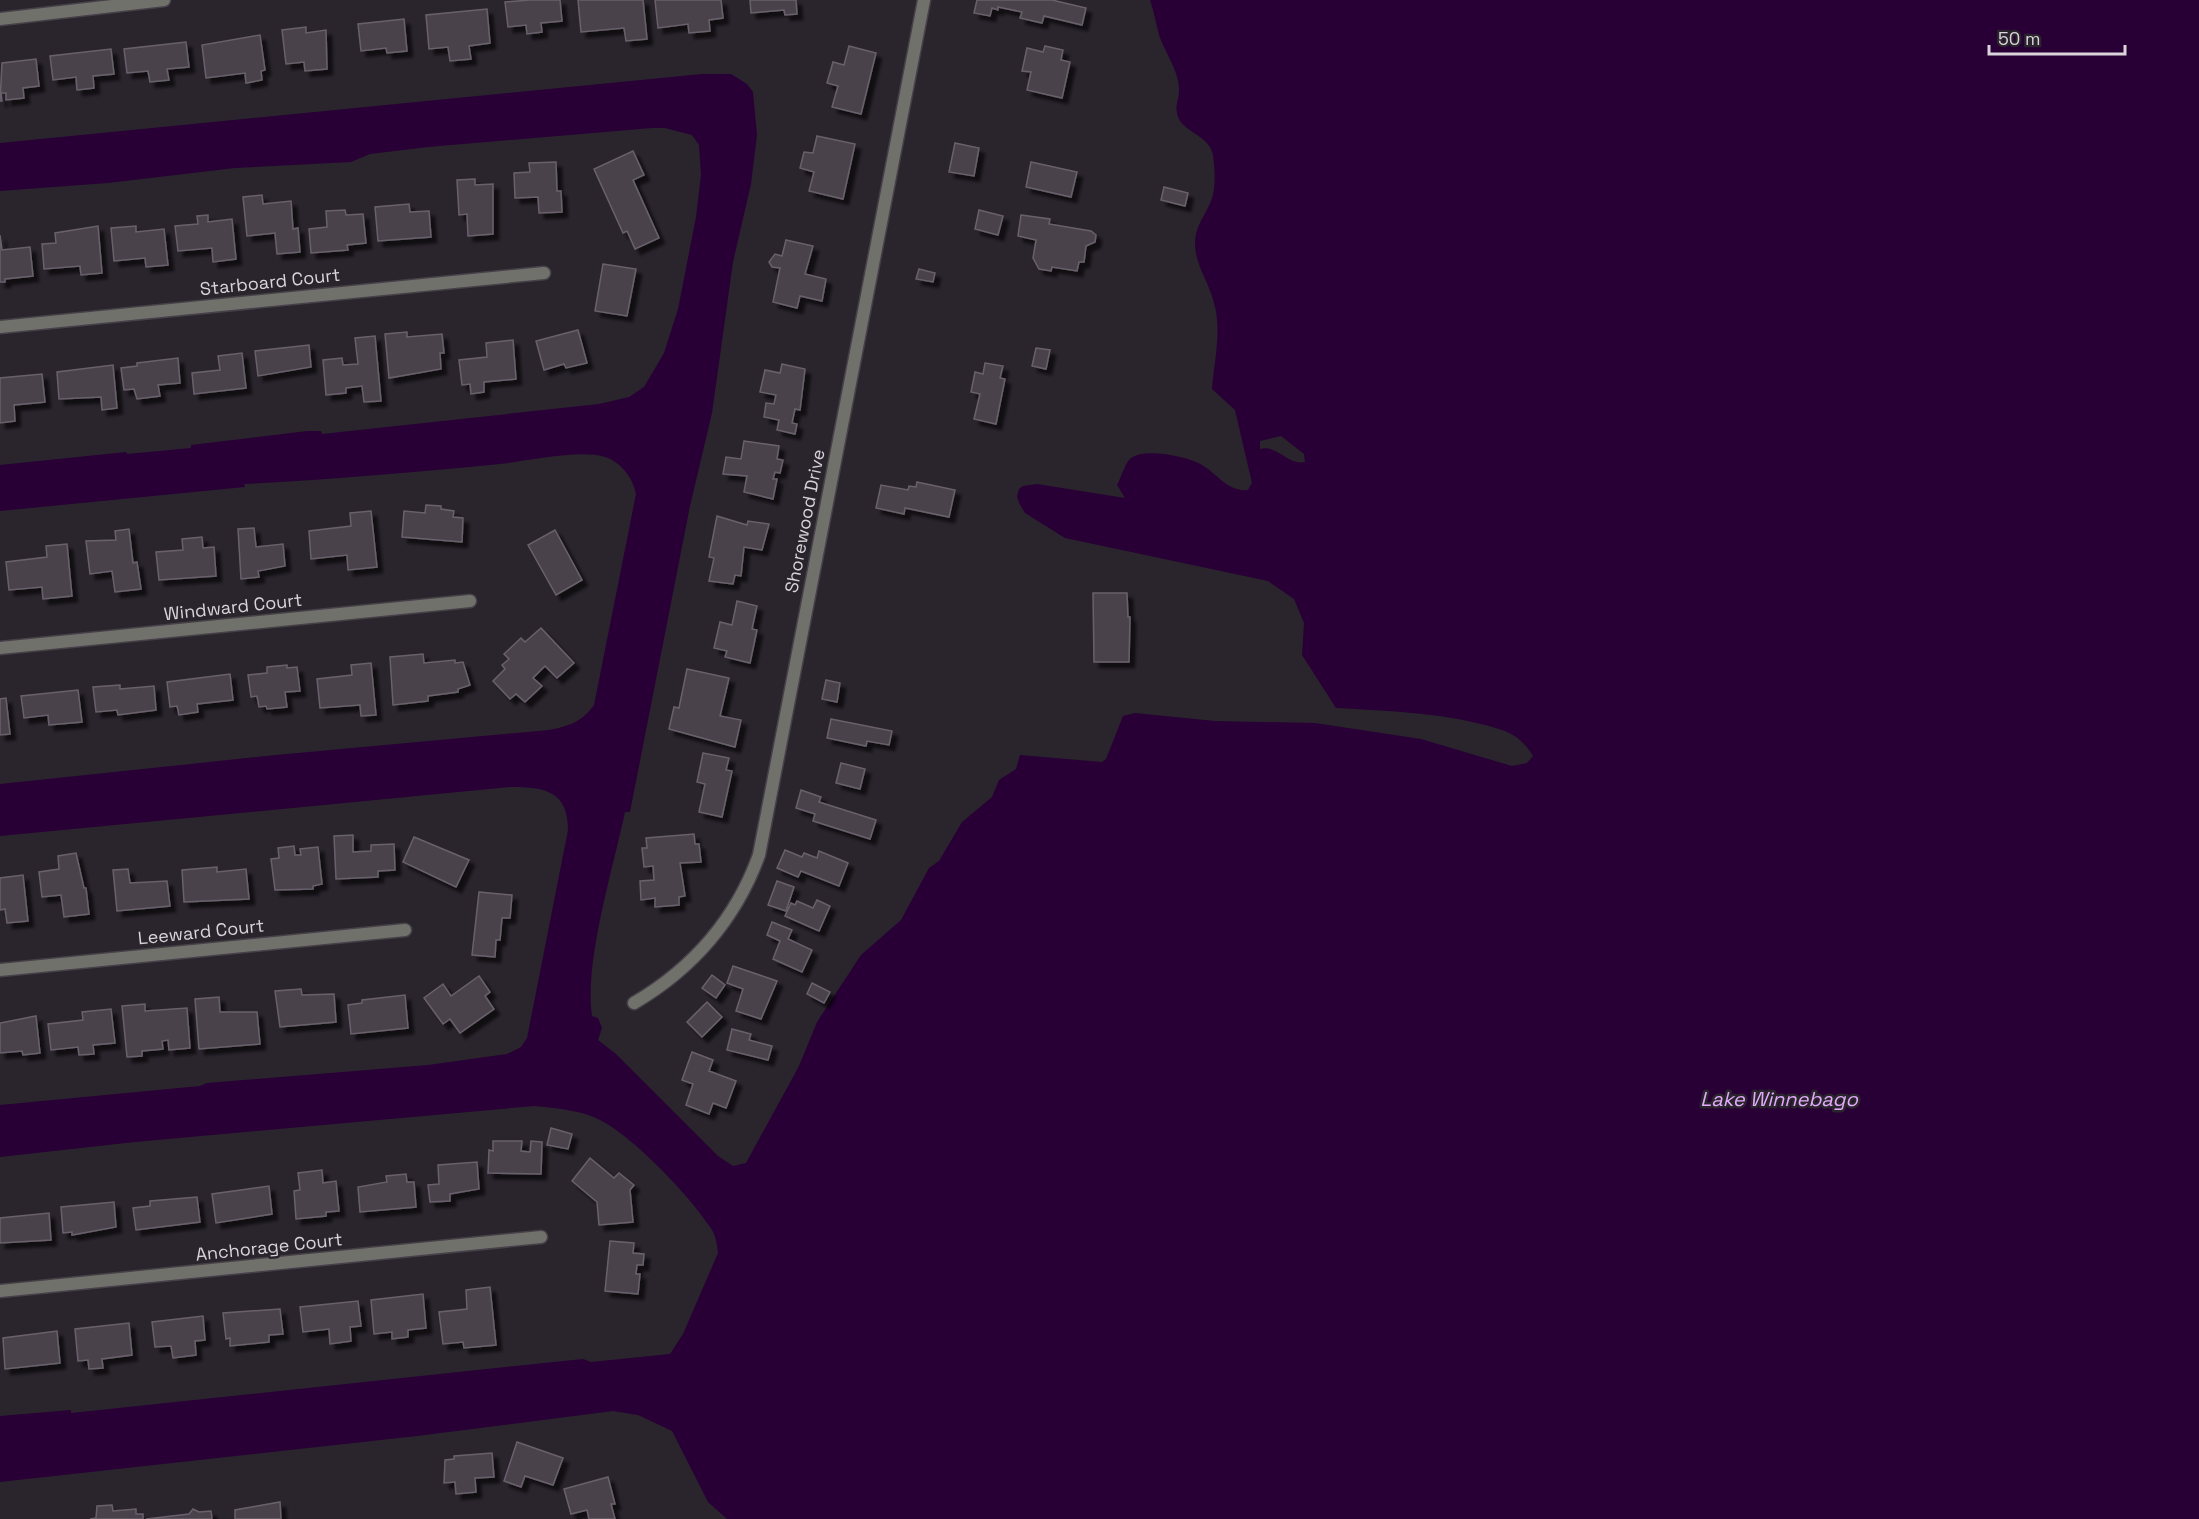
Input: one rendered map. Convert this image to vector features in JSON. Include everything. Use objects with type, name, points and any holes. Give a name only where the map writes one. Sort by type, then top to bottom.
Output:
[{"type":"street","points":[[0,19],[164,0]]},
{"type":"street","name":"Shorewood Drive","points":[[634,1003],[664,985],[681,971],[712,936],[744,893],[759,855],[924,0]]},
{"type":"street","name":"Starboard Court","points":[[0,327],[544,273]]},
{"type":"street","name":"Windward Court","points":[[0,648],[470,601]]},
{"type":"street","name":"Leeward Court","points":[[0,970],[405,930]]},
{"type":"street","name":"Anchorage Court","points":[[0,1291],[541,1237]]},
{"type":"water","name":"Lake Winnebago","points":[[1150,0],[2199,0],[2199,1519],[727,1519],[708,1502],[672,1431],[638,1415],[613,1411],[417,1436],[0,1482],[0,1416],[71,1410],[71,1413],[583,1359],[591,1362],[670,1354],[683,1334],[718,1253],[714,1233],[701,1214],[675,1184],[630,1140],[602,1121],[586,1114],[560,1109],[534,1106],[135,1142],[0,1157],[0,1105],[200,1086],[207,1083],[428,1065],[507,1054],[521,1047],[527,1038],[568,830],[564,807],[552,794],[534,788],[511,787],[0,836],[0,784],[276,755],[549,730],[574,722],[585,716],[594,705],[636,494],[629,477],[611,459],[582,454],[404,473],[244,484],[245,487],[0,511],[0,465],[191,448],[191,445],[307,431],[321,431],[322,434],[599,404],[629,397],[644,387],[664,353],[678,309],[696,217],[701,175],[699,145],[692,135],[665,128],[652,128],[428,147],[370,154],[351,162],[235,168],[108,183],[0,191],[0,143],[702,74],[731,74],[747,84],[753,92],[757,135],[751,184],[733,262],[712,413],[690,506],[630,812],[625,812],[601,915],[592,969],[591,994],[592,1016],[598,1018],[602,1028],[598,1040],[616,1054],[718,1156],[733,1166],[746,1163],[799,1066],[817,1022],[861,955],[901,920],[929,868],[939,861],[962,822],[992,797],[999,780],[1016,769],[1020,755],[1102,762],[1106,759],[1123,716],[1135,713],[1215,721],[1315,723],[1421,739],[1512,766],[1527,763],[1533,756],[1516,737],[1482,724],[1420,714],[1336,708],[1302,655],[1304,623],[1294,599],[1268,581],[1065,538],[1025,513],[1019,503],[1017,496],[1019,489],[1023,486],[1037,484],[1125,498],[1117,485],[1129,460],[1135,456],[1152,453],[1172,455],[1196,462],[1233,488],[1248,490],[1252,483],[1235,410],[1212,389],[1217,335],[1216,313],[1212,295],[1197,259],[1195,237],[1213,196],[1215,179],[1213,156],[1208,144],[1186,127],[1178,117],[1179,84],[1159,35]],"holes":[[[1281,436],[1304,454],[1305,462],[1293,461],[1272,449],[1260,449],[1260,441]]]},
{"type":"building","points":[[560,0],[562,21],[541,23],[542,32],[527,34],[526,25],[508,27],[505,2]]},
{"type":"building","points":[[578,0],[643,0],[647,39],[626,41],[624,28],[581,32]]},
{"type":"building","points":[[655,0],[721,0],[723,18],[709,20],[710,31],[689,33],[688,24],[658,28]]},
{"type":"building","points":[[750,0],[796,0],[797,14],[785,15],[784,10],[751,13]]},
{"type":"building","points":[[977,0],[1052,0],[1086,8],[1082,25],[1044,16],[1042,23],[1020,18],[1022,12],[998,7],[998,10],[992,8],[990,16],[974,13]]},
{"type":"building","points":[[487,9],[490,43],[469,46],[471,59],[450,61],[448,47],[429,49],[426,15]]},
{"type":"building","points":[[404,19],[407,51],[387,53],[386,48],[361,51],[358,24]]},
{"type":"building","points":[[306,27],[306,33],[326,30],[327,69],[305,71],[304,62],[286,64],[282,30]]},
{"type":"building","points":[[260,35],[265,70],[261,71],[262,80],[246,83],[245,73],[206,78],[202,45]]},
{"type":"building","points":[[186,42],[189,67],[167,69],[169,80],[150,82],[148,71],[127,73],[124,49]]},
{"type":"building","points":[[849,46],[876,53],[861,114],[832,107],[838,86],[827,83],[833,62],[844,65]]},
{"type":"building","points":[[1045,46],[1063,50],[1061,60],[1070,62],[1062,98],[1027,90],[1031,72],[1022,71],[1027,48],[1043,52]]},
{"type":"building","points":[[111,49],[114,74],[93,76],[94,88],[77,90],[76,77],[53,80],[50,56]]},
{"type":"building","points":[[36,59],[39,86],[23,88],[24,98],[6,100],[6,93],[1,93],[2,101],[0,101],[2,63]]},
{"type":"building","points":[[817,136],[855,144],[843,199],[809,191],[814,172],[800,168],[804,152],[813,153]]},
{"type":"building","points":[[955,143],[979,148],[974,176],[949,172]]},
{"type":"building","points":[[633,151],[644,175],[633,180],[659,238],[635,249],[627,231],[623,233],[594,169]]},
{"type":"building","points":[[556,162],[557,191],[561,191],[562,212],[539,213],[538,197],[515,198],[514,173],[530,172],[529,163]]},
{"type":"building","points":[[1031,162],[1077,172],[1071,197],[1026,187]]},
{"type":"building","points":[[475,179],[475,185],[493,184],[493,234],[468,236],[467,214],[459,215],[457,180]]},
{"type":"building","points":[[1164,187],[1188,193],[1185,206],[1161,200]]},
{"type":"building","points":[[262,195],[263,204],[291,201],[293,229],[298,228],[300,252],[277,254],[275,233],[247,236],[243,197]]},
{"type":"building","points":[[409,204],[410,212],[429,211],[431,237],[378,241],[375,207]]},
{"type":"building","points":[[345,210],[346,215],[363,214],[366,243],[347,245],[348,250],[311,253],[309,229],[327,227],[326,211]]},
{"type":"building","points":[[979,210],[1003,216],[998,235],[975,229]]},
{"type":"building","points":[[208,215],[208,222],[232,219],[236,259],[213,262],[212,248],[178,251],[175,226],[198,224],[197,216]]},
{"type":"building","points":[[1021,215],[1050,219],[1049,224],[1091,231],[1096,235],[1095,242],[1086,246],[1084,262],[1079,262],[1077,271],[1052,267],[1051,271],[1039,269],[1033,258],[1036,240],[1018,236]]},
{"type":"building","points":[[98,226],[102,273],[81,275],[80,266],[44,269],[42,244],[56,243],[55,233]]},
{"type":"building","points":[[136,226],[136,232],[164,229],[168,265],[146,267],[145,258],[114,261],[111,228]]},
{"type":"building","points":[[0,235],[2,250],[30,247],[33,276],[5,279],[5,282],[0,282]]},
{"type":"building","points":[[786,240],[813,246],[805,274],[826,279],[822,301],[800,296],[797,308],[773,302],[780,268],[772,267],[769,262],[775,254],[782,256]]},
{"type":"building","points":[[603,264],[636,269],[627,316],[595,311]]},
{"type":"building","points":[[919,269],[935,273],[933,282],[916,279]]},
{"type":"building","points":[[578,330],[587,363],[566,368],[564,364],[544,370],[536,341]]},
{"type":"building","points":[[407,332],[407,337],[442,334],[444,353],[440,353],[441,369],[389,378],[385,334]]},
{"type":"building","points":[[375,336],[381,401],[364,402],[362,386],[346,388],[346,393],[326,395],[323,360],[342,358],[343,365],[358,364],[355,338]]},
{"type":"building","points":[[513,340],[516,379],[484,382],[484,392],[471,394],[470,384],[462,385],[459,360],[487,357],[486,343]]},
{"type":"building","points":[[309,345],[311,367],[258,376],[255,351]]},
{"type":"building","points":[[1036,348],[1050,350],[1046,369],[1032,366]]},
{"type":"building","points":[[242,353],[246,388],[194,394],[192,373],[220,370],[218,356]]},
{"type":"building","points":[[178,358],[180,383],[158,385],[160,396],[137,399],[134,389],[124,390],[121,368],[137,366],[137,363]]},
{"type":"building","points":[[985,363],[1003,366],[1000,378],[1005,379],[996,424],[974,419],[980,394],[971,392],[975,372],[983,374]]},
{"type":"building","points":[[782,364],[805,369],[800,410],[795,409],[792,423],[797,424],[795,434],[777,430],[779,420],[764,417],[766,403],[774,404],[776,395],[760,392],[765,370],[780,373]]},
{"type":"building","points":[[113,365],[117,408],[102,410],[101,397],[59,399],[57,372]]},
{"type":"building","points":[[42,374],[45,402],[14,405],[15,421],[0,423],[0,378]]},
{"type":"building","points":[[744,441],[779,446],[777,459],[783,460],[780,473],[775,472],[773,479],[777,479],[773,499],[744,492],[747,476],[723,474],[726,457],[741,459]]},
{"type":"building","points":[[917,482],[955,490],[949,517],[905,508],[904,514],[876,508],[881,485],[908,490],[909,486],[916,487]]},
{"type":"building","points":[[426,505],[441,506],[441,509],[454,511],[453,517],[463,518],[462,542],[402,537],[404,511],[425,513]]},
{"type":"building","points":[[371,511],[377,567],[348,570],[347,555],[311,559],[309,531],[351,526],[350,513]]},
{"type":"building","points":[[717,516],[747,525],[748,521],[769,524],[762,550],[744,547],[741,576],[735,575],[733,584],[709,581],[714,558],[709,557]]},
{"type":"building","points":[[254,528],[256,547],[283,544],[285,566],[258,571],[259,577],[241,579],[238,529]]},
{"type":"building","points":[[129,529],[133,563],[137,562],[141,589],[115,592],[112,571],[90,574],[86,541],[116,540],[115,531]]},
{"type":"building","points":[[555,530],[582,580],[556,595],[528,545]]},
{"type":"building","points":[[202,537],[203,548],[214,547],[216,576],[159,580],[156,552],[183,550],[182,539]]},
{"type":"building","points":[[67,544],[72,596],[43,599],[42,587],[9,590],[6,562],[47,557],[46,546]]},
{"type":"building","points":[[1093,593],[1127,593],[1128,617],[1130,617],[1129,662],[1094,662]]},
{"type":"building","points":[[737,601],[757,606],[752,629],[757,630],[750,663],[725,657],[727,651],[714,648],[720,622],[732,625]]},
{"type":"building","points":[[541,628],[574,663],[557,678],[545,666],[533,678],[542,686],[525,702],[516,694],[510,699],[493,681],[505,669],[502,665],[509,659],[504,654],[521,638],[525,642]]},
{"type":"building","points":[[423,654],[424,663],[455,660],[455,663],[463,662],[470,685],[458,689],[458,692],[428,696],[428,701],[393,705],[390,657]]},
{"type":"building","points":[[371,663],[376,715],[361,716],[360,705],[320,708],[317,679],[352,675],[351,665]]},
{"type":"building","points":[[287,665],[287,668],[297,667],[300,691],[285,692],[287,707],[267,709],[266,706],[259,707],[257,696],[251,697],[248,675],[267,673],[267,667]]},
{"type":"building","points":[[687,669],[729,678],[720,716],[741,720],[735,747],[669,729],[674,707],[679,708]]},
{"type":"building","points":[[230,674],[233,700],[197,704],[198,712],[179,715],[177,706],[170,707],[167,682]]},
{"type":"building","points":[[826,680],[840,683],[837,702],[822,699]]},
{"type":"building","points":[[120,685],[120,689],[154,686],[156,710],[118,715],[117,710],[96,712],[93,687]]},
{"type":"building","points":[[78,690],[82,722],[49,725],[48,715],[24,718],[21,696]]},
{"type":"building","points":[[6,698],[10,734],[0,735],[0,699]]},
{"type":"building","points":[[831,719],[892,731],[889,745],[867,741],[866,746],[827,738]]},
{"type":"building","points":[[703,753],[729,758],[726,770],[732,771],[722,817],[699,812],[705,784],[697,782]]},
{"type":"building","points":[[841,763],[865,769],[860,789],[836,783]]},
{"type":"building","points":[[801,790],[821,797],[819,802],[876,820],[870,839],[813,821],[815,814],[796,808]]},
{"type":"building","points":[[694,834],[695,844],[699,844],[701,862],[680,863],[685,896],[679,897],[679,905],[655,907],[655,898],[641,900],[640,881],[654,880],[653,866],[644,867],[642,848],[647,848],[646,838]]},
{"type":"building","points":[[353,835],[353,852],[371,851],[371,845],[394,844],[395,870],[378,871],[378,877],[336,879],[334,836]]},
{"type":"building","points":[[414,837],[469,860],[456,887],[403,862]]},
{"type":"building","points":[[294,846],[295,855],[301,855],[300,849],[318,847],[322,884],[313,886],[313,889],[275,890],[271,859],[279,858],[278,848]]},
{"type":"building","points":[[785,850],[802,857],[804,853],[817,858],[819,851],[848,863],[839,886],[801,871],[798,877],[777,868]]},
{"type":"building","points":[[76,853],[84,888],[86,888],[89,914],[64,917],[61,895],[42,897],[39,872],[59,869],[58,856]]},
{"type":"building","points":[[217,867],[217,872],[246,869],[249,899],[184,902],[182,870]]},
{"type":"building","points":[[128,869],[130,883],[167,881],[170,906],[117,911],[113,870]]},
{"type":"building","points":[[23,875],[28,921],[7,923],[5,909],[0,910],[0,878]]},
{"type":"building","points":[[777,881],[794,887],[786,911],[768,905]]},
{"type":"building","points":[[479,892],[512,895],[510,918],[502,918],[500,940],[496,940],[495,957],[472,955]]},
{"type":"building","points":[[817,900],[830,906],[819,931],[785,916],[791,903],[795,905],[797,901],[813,908]]},
{"type":"building","points":[[772,922],[792,930],[788,939],[812,950],[802,972],[773,959],[780,941],[767,935]]},
{"type":"building","points":[[733,966],[777,981],[761,1019],[736,1011],[743,989],[727,983]]},
{"type":"building","points":[[712,975],[725,985],[716,998],[702,988]]},
{"type":"building","points":[[479,976],[490,992],[485,996],[494,1009],[460,1033],[450,1019],[443,1024],[424,998],[443,984],[451,996]]},
{"type":"building","points":[[812,983],[830,992],[824,1003],[807,994]]},
{"type":"building","points":[[301,989],[302,995],[334,994],[336,1022],[280,1027],[275,991]]},
{"type":"building","points":[[405,995],[408,1028],[351,1034],[348,1005],[362,1003],[362,1000]]},
{"type":"building","points":[[219,997],[220,1012],[257,1012],[260,1044],[199,1049],[195,999]]},
{"type":"building","points":[[707,1002],[722,1017],[702,1037],[687,1022]]},
{"type":"building","points":[[145,1004],[145,1011],[187,1008],[190,1048],[169,1050],[168,1040],[162,1041],[163,1049],[142,1051],[142,1056],[127,1057],[122,1006]]},
{"type":"building","points":[[111,1009],[115,1043],[93,1045],[94,1054],[79,1055],[78,1047],[51,1050],[48,1024],[83,1020],[82,1012]]},
{"type":"building","points":[[36,1016],[40,1053],[23,1055],[22,1051],[0,1053],[0,1023]]},
{"type":"building","points":[[732,1029],[751,1034],[749,1040],[772,1046],[768,1060],[727,1050]]},
{"type":"building","points":[[692,1052],[713,1060],[709,1071],[736,1081],[726,1108],[713,1103],[709,1114],[686,1105],[693,1084],[682,1080]]},
{"type":"building","points":[[551,1128],[572,1134],[568,1149],[547,1145]]},
{"type":"building","points":[[493,1141],[522,1141],[521,1151],[530,1152],[531,1141],[542,1142],[541,1174],[488,1173],[489,1150],[493,1151]]},
{"type":"building","points":[[590,1158],[614,1178],[619,1173],[634,1185],[630,1190],[633,1222],[599,1225],[597,1202],[572,1181]]},
{"type":"building","points":[[477,1162],[479,1189],[450,1194],[450,1201],[430,1202],[428,1185],[439,1184],[438,1165]]},
{"type":"building","points":[[322,1170],[323,1183],[336,1181],[339,1211],[326,1212],[326,1216],[296,1219],[294,1191],[300,1190],[298,1173]]},
{"type":"building","points":[[406,1174],[407,1182],[414,1182],[416,1207],[360,1212],[358,1187],[387,1182],[386,1176]]},
{"type":"building","points":[[269,1186],[272,1214],[216,1223],[212,1194]]},
{"type":"building","points":[[197,1197],[200,1222],[136,1230],[133,1208],[150,1206],[150,1201]]},
{"type":"building","points":[[114,1202],[116,1227],[72,1235],[72,1232],[63,1233],[61,1207]]},
{"type":"building","points":[[49,1213],[51,1240],[0,1243],[0,1218]]},
{"type":"building","points":[[610,1241],[634,1243],[633,1253],[644,1254],[643,1265],[637,1265],[636,1274],[640,1274],[638,1294],[605,1291]]},
{"type":"building","points":[[490,1287],[496,1345],[464,1348],[463,1342],[443,1344],[439,1312],[467,1309],[466,1290]]},
{"type":"building","points":[[423,1294],[426,1328],[408,1330],[408,1337],[392,1339],[392,1332],[374,1334],[371,1300]]},
{"type":"building","points":[[358,1301],[361,1326],[350,1327],[351,1341],[330,1344],[329,1329],[303,1332],[300,1307]]},
{"type":"building","points":[[280,1309],[283,1334],[269,1335],[269,1342],[230,1346],[230,1338],[226,1339],[223,1313]]},
{"type":"building","points":[[203,1316],[205,1340],[195,1341],[196,1355],[173,1358],[171,1346],[155,1347],[152,1322]]},
{"type":"building","points":[[129,1323],[132,1355],[102,1359],[103,1368],[89,1369],[88,1360],[78,1361],[75,1329]]},
{"type":"building","points":[[57,1331],[60,1363],[5,1369],[3,1338]]},
{"type":"building","points":[[517,1442],[563,1458],[553,1485],[525,1476],[521,1487],[504,1481]]},
{"type":"building","points":[[492,1453],[494,1477],[475,1478],[476,1492],[456,1494],[455,1482],[444,1483],[445,1460],[454,1459],[454,1456]]},
{"type":"building","points":[[608,1477],[615,1504],[611,1504],[615,1519],[589,1519],[587,1510],[571,1514],[564,1489]]},
{"type":"building","points":[[280,1502],[281,1519],[235,1519],[235,1510]]},
{"type":"building","points":[[112,1505],[113,1511],[136,1509],[136,1514],[143,1514],[143,1519],[90,1519],[96,1518],[97,1506]]},
{"type":"building","points":[[193,1509],[199,1512],[211,1511],[212,1519],[146,1519],[189,1514]]}]
